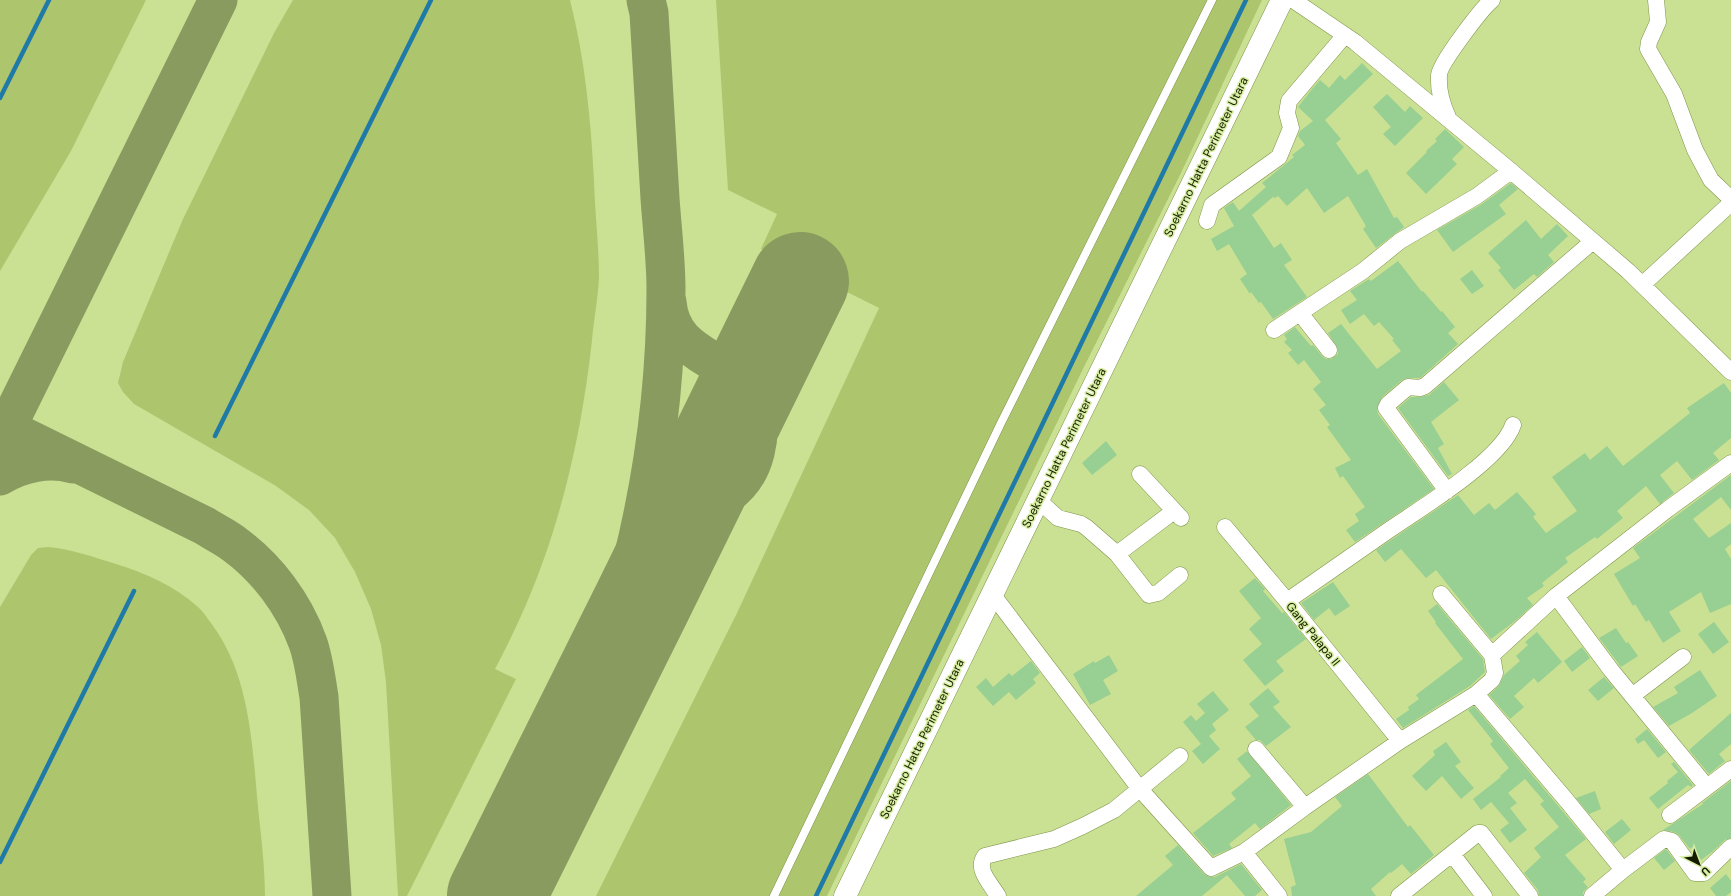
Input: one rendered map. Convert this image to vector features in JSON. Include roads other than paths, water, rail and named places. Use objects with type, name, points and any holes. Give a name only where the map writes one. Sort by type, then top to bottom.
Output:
[{"type":"main road","name":"Soekarno Hatta Perimeter Utara","points":[[845,896],[1186,200],[1282,0]]},
{"type":"street","points":[[1293,0],[1345,35],[1448,117],[1642,285],[1731,372]]},
{"type":"street","points":[[1448,117],[1440,99],[1439,74],[1463,34],[1486,5],[1492,0]]},
{"type":"street","points":[[1656,0],[1658,22],[1649,42],[1648,49],[1674,94],[1695,150],[1711,180],[1731,199]]},
{"type":"street","points":[[1207,221],[1212,206],[1279,157],[1291,128],[1287,112],[1289,101],[1345,35]]},
{"type":"street","points":[[1274,330],[1363,271],[1400,242],[1477,196],[1511,171]]},
{"type":"street","points":[[1186,200],[1212,206]]},
{"type":"street","points":[[1642,285],[1731,203]]},
{"type":"street","points":[[1446,491],[1386,408],[1388,404],[1408,387],[1420,388],[1425,386],[1593,241]]},
{"type":"street","points":[[1300,313],[1329,350]]},
{"type":"street","points":[[1287,600],[1446,491],[1488,459],[1511,432],[1513,425]]},
{"type":"street","points":[[1492,654],[1556,596],[1731,462]]},
{"type":"street","points":[[1117,554],[1177,515],[1140,474]]},
{"type":"street","points":[[1038,500],[1058,518],[1081,524],[1117,554],[1149,595],[1158,593],[1180,575]]},
{"type":"street","name":"Gang Palapa II","points":[[1225,527],[1287,600],[1400,741]]},
{"type":"street","points":[[993,595],[1139,788],[1211,868],[1244,852],[1305,807],[1400,741],[1476,694],[1492,680],[1495,673],[1492,654],[1441,594]]},
{"type":"street","points":[[1556,596],[1611,670],[1706,787]]},
{"type":"street","points":[[1632,696],[1683,657]]},
{"type":"street","points":[[1476,694],[1557,789],[1623,870]]},
{"type":"street","points":[[1256,749],[1305,807]]},
{"type":"street","points":[[998,896],[980,867],[981,861],[985,856],[1054,838],[1083,826],[1114,810],[1180,756]]},
{"type":"street","points":[[1670,815],[1731,770]]},
{"type":"street","points":[[1399,896],[1478,833],[1481,833],[1530,896]]},
{"type":"street","points":[[1592,896],[1664,839],[1672,841],[1695,873],[1698,874],[1704,873],[1731,847]]},
{"type":"street","points":[[1244,852],[1279,896]]},
{"type":"street","points":[[1452,854],[1484,896]]},
{"type":"lane","points":[[774,896],[1001,423],[1212,0]]},
{"type":"waterway","points":[[0,98],[49,0]]},
{"type":"waterway","points":[[215,436],[431,0]]},
{"type":"waterway","points":[[816,896],[1246,0]]},
{"type":"waterway","points":[[0,862],[134,591]]}]
